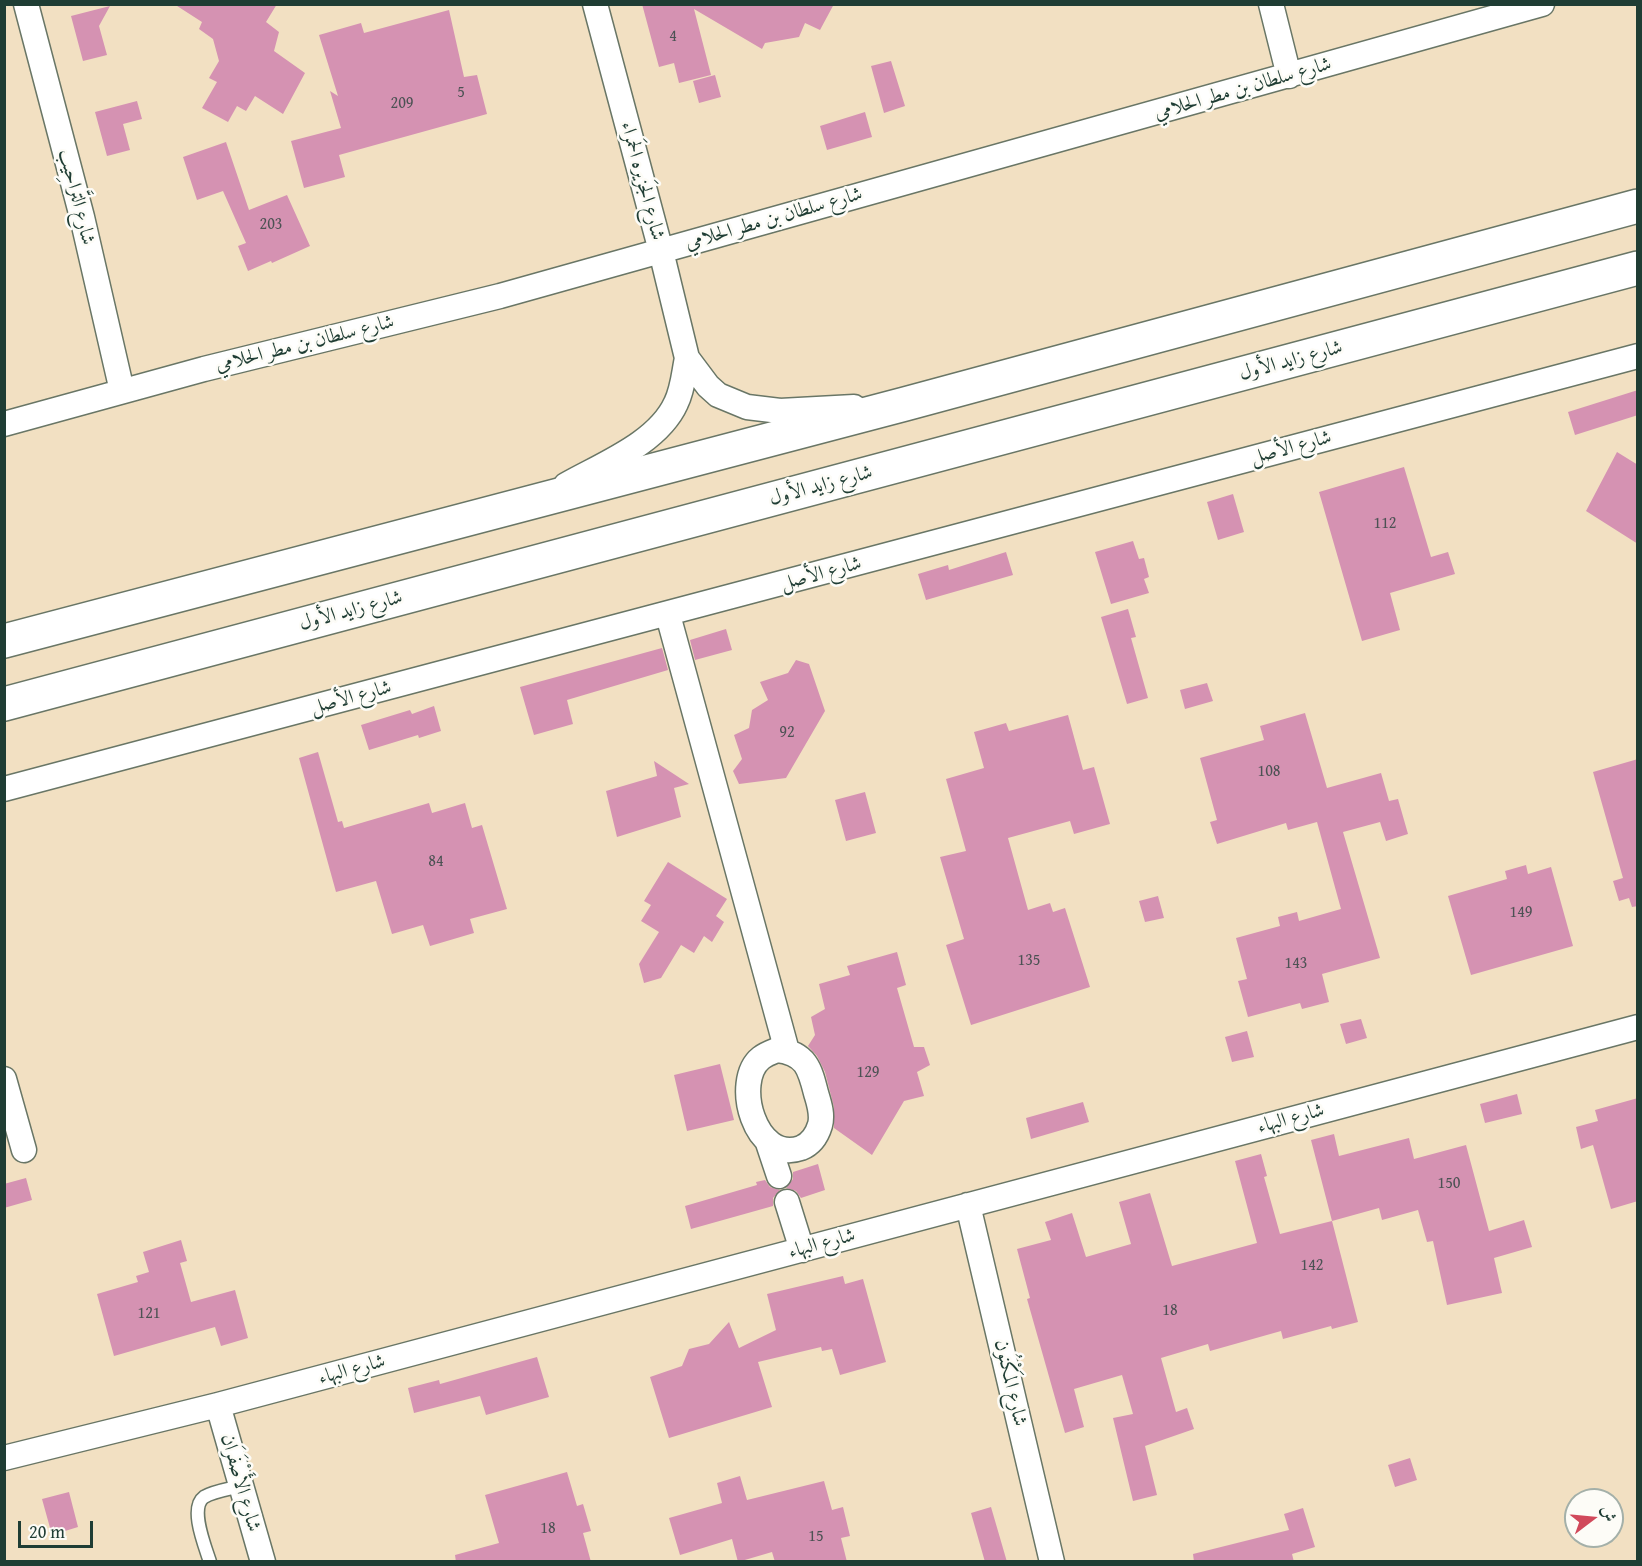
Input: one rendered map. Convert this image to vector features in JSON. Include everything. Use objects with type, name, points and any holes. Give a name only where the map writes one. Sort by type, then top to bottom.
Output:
[{"type":"main road","points":[[4,641],[905,404],[1638,206]]},
{"type":"main road","name":"شارع زايد الأول","points":[[4,704],[1638,268]]},
{"type":"street","name":"شارع التَّراحِيب","points":[[26,4],[82,217],[122,391]]},
{"type":"street","name":"شارع الجَزيره الحَمراء","points":[[595,4],[687,358],[708,386],[718,395],[747,407],[780,411],[905,404]]},
{"type":"street","points":[[1271,4],[1289,76]]},
{"type":"street","name":"شارع سلطان بن مطر الحلامي","points":[[4,424],[122,391],[500,296],[1542,4]]},
{"type":"street","name":"شارع الأصل","points":[[4,789],[668,615],[1638,356]]},
{"type":"street","name":"شارع الجَزيره الحَمراء","points":[[540,499],[654,434],[668,418],[677,401],[687,358]]},
{"type":"street","points":[[668,615],[787,1051]]},
{"type":"street","name":"شارع البهاء","points":[[4,1458],[218,1405],[1638,1027]]},
{"type":"street","points":[[777,1050],[787,1051],[804,1061],[810,1071],[820,1111],[820,1125],[812,1141],[797,1150],[787,1151],[777,1149],[761,1136],[755,1123],[749,1097],[750,1076],[760,1058],[777,1050]]},
{"type":"street","points":[[4,1079],[24,1150]]},
{"type":"street","points":[[768,1143],[778,1176]]},
{"type":"street","points":[[787,1202],[802,1250]]},
{"type":"street","name":"شارع المَكْنُون","points":[[968,1205],[1052,1562]]},
{"type":"street","name":"شارع الأَصْفَرَان","points":[[218,1405],[263,1562]]},
{"type":"lane","points":[[210,1562],[196,1509],[198,1502],[208,1495],[241,1486]]},
{"type":"building","points":[[174,4],[277,4],[266,22],[279,32],[274,51],[305,73],[283,114],[255,96],[246,111],[237,106],[228,122],[202,108],[217,82],[209,78],[219,61],[213,39],[199,29],[202,22]]},
{"type":"building","points":[[642,4],[834,4],[820,30],[805,23],[799,37],[765,43],[762,49],[694,9],[711,75],[679,83],[674,63],[659,67]]},
{"type":"building","points":[[110,6],[99,26],[107,55],[83,61],[71,16]]},
{"type":"building","points":[[449,10],[464,77],[477,75],[487,114],[339,155],[345,177],[304,188],[291,141],[341,128],[330,91],[338,96],[319,35],[361,23],[364,33]]},
{"type":"building","points":[[891,61],[905,106],[884,113],[871,66]]},
{"type":"building","points":[[715,75],[721,97],[699,103],[693,81]]},
{"type":"building","points":[[137,101],[142,119],[123,124],[130,150],[107,156],[95,112]]},
{"type":"building","points":[[865,112],[872,137],[827,150],[820,126]]},
{"type":"building","points":[[226,142],[249,210],[287,195],[310,246],[248,271],[238,246],[246,243],[223,191],[197,200],[183,157]]},
{"type":"building","points":[[1638,390],[1638,415],[1575,435],[1568,412]]},
{"type":"building","points":[[1617,452],[1638,465],[1638,544],[1586,511]]},
{"type":"building","points":[[1404,467],[1431,557],[1448,552],[1455,574],[1390,593],[1400,630],[1362,641],[1319,492]]},
{"type":"building","points":[[1233,494],[1244,532],[1218,540],[1207,502]]},
{"type":"building","points":[[1133,541],[1139,559],[1144,558],[1149,577],[1144,579],[1149,593],[1111,604],[1095,552]]},
{"type":"building","points":[[1006,552],[1013,575],[926,600],[918,574],[948,565],[949,570]]},
{"type":"building","points":[[1128,609],[1136,637],[1131,638],[1148,698],[1127,704],[1101,617]]},
{"type":"building","points":[[726,629],[732,650],[695,660],[690,640]]},
{"type":"building","points":[[662,648],[668,670],[567,700],[573,724],[534,735],[520,687]]},
{"type":"building","points":[[796,660],[809,664],[825,711],[786,778],[739,784],[733,771],[742,759],[734,735],[749,728],[752,710],[768,700],[760,682],[788,673]]},
{"type":"building","points":[[1207,683],[1213,701],[1185,709],[1180,690]]},
{"type":"building","points":[[434,706],[441,731],[419,738],[418,735],[369,750],[361,725],[410,710],[412,714]]},
{"type":"building","points":[[1305,713],[1327,788],[1381,773],[1389,801],[1398,799],[1408,834],[1386,841],[1380,822],[1343,832],[1380,958],[1322,974],[1329,1002],[1302,1009],[1300,1003],[1248,1017],[1238,981],[1247,979],[1236,938],[1280,926],[1278,917],[1297,912],[1299,921],[1341,909],[1317,822],[1288,830],[1286,823],[1217,844],[1210,822],[1217,820],[1200,758],[1264,740],[1260,726]]},
{"type":"building","points":[[1068,715],[1083,770],[1094,767],[1110,824],[1074,834],[1070,821],[1008,838],[1028,910],[1050,903],[1053,912],[1065,908],[1090,987],[971,1025],[946,945],[964,939],[940,857],[966,851],[946,779],[984,768],[974,732],[1006,723],[1009,731]]},
{"type":"building","points":[[318,752],[338,822],[342,821],[344,828],[429,803],[432,813],[465,803],[472,828],[482,825],[507,909],[470,919],[474,933],[430,946],[423,925],[392,934],[376,881],[336,892],[299,758]]},
{"type":"building","points":[[1638,759],[1638,906],[1632,907],[1629,898],[1619,901],[1613,881],[1623,878],[1593,772]]},
{"type":"building","points":[[654,761],[689,784],[674,788],[681,817],[617,837],[606,791],[657,776]]},
{"type":"building","points":[[865,792],[876,833],[846,841],[835,800]]},
{"type":"building","points":[[668,862],[727,899],[716,916],[724,922],[712,942],[704,936],[694,953],[681,945],[661,978],[644,983],[639,964],[659,932],[641,921],[651,905],[644,901]]},
{"type":"building","points":[[1526,865],[1528,874],[1551,867],[1573,946],[1471,975],[1448,896],[1507,879],[1505,871]]},
{"type":"building","points":[[1158,896],[1164,918],[1145,922],[1139,901]]},
{"type":"building","points":[[897,952],[906,985],[897,988],[914,1047],[924,1047],[930,1065],[917,1072],[924,1096],[904,1101],[872,1155],[834,1128],[834,1107],[825,1072],[817,1056],[808,1046],[815,1035],[811,1017],[825,1009],[819,984],[850,975],[847,966]]},
{"type":"building","points":[[1361,1019],[1367,1038],[1346,1044],[1340,1024]]},
{"type":"building","points":[[1247,1031],[1254,1057],[1232,1062],[1225,1037]]},
{"type":"building","points":[[720,1064],[734,1120],[687,1131],[674,1075]]},
{"type":"building","points":[[1517,1094],[1522,1114],[1485,1123],[1480,1104]]},
{"type":"building","points":[[1638,1098],[1638,1201],[1611,1209],[1593,1145],[1581,1149],[1576,1127],[1598,1121],[1595,1110]]},
{"type":"building","points":[[1083,1102],[1089,1122],[1031,1139],[1026,1118]]},
{"type":"building","points":[[1334,1134],[1339,1156],[1409,1138],[1414,1159],[1466,1145],[1489,1231],[1524,1220],[1532,1247],[1494,1258],[1502,1293],[1447,1305],[1433,1241],[1427,1242],[1418,1210],[1382,1220],[1379,1208],[1332,1221],[1311,1140]]},
{"type":"building","points":[[1261,1154],[1267,1176],[1264,1177],[1280,1234],[1332,1221],[1358,1322],[1332,1329],[1331,1326],[1283,1339],[1281,1331],[1210,1351],[1208,1344],[1161,1358],[1176,1412],[1187,1408],[1194,1429],[1145,1446],[1157,1495],[1133,1501],[1113,1418],[1133,1414],[1122,1375],[1074,1389],[1084,1427],[1065,1433],[1027,1299],[1030,1298],[1017,1249],[1051,1240],[1045,1222],[1072,1213],[1086,1257],[1131,1244],[1119,1202],[1150,1193],[1172,1266],[1257,1243],[1235,1161]]},
{"type":"building","points":[[818,1164],[825,1190],[801,1198],[796,1191],[786,1188],[793,1179],[793,1172]]},
{"type":"building","points":[[26,1178],[32,1200],[4,1208],[4,1184]]},
{"type":"building","points":[[765,1180],[770,1187],[780,1190],[773,1198],[773,1206],[691,1229],[685,1206],[757,1185],[756,1182]]},
{"type":"building","points":[[181,1240],[187,1261],[180,1263],[191,1302],[235,1290],[248,1338],[221,1346],[215,1327],[114,1356],[97,1294],[138,1282],[136,1276],[149,1272],[143,1252]]},
{"type":"building","points":[[843,1276],[845,1284],[863,1279],[886,1362],[840,1375],[832,1349],[822,1351],[821,1347],[758,1362],[772,1407],[669,1438],[650,1377],[682,1366],[689,1349],[709,1344],[729,1322],[739,1348],[776,1330],[767,1294]]},
{"type":"building","points":[[537,1357],[549,1397],[486,1415],[480,1396],[414,1413],[408,1388],[439,1380],[440,1384]]},
{"type":"building","points":[[1410,1458],[1417,1480],[1395,1487],[1388,1465]]},
{"type":"building","points":[[567,1472],[577,1506],[583,1504],[591,1531],[583,1533],[591,1562],[456,1562],[455,1555],[499,1543],[485,1495]]},
{"type":"building","points":[[740,1476],[747,1500],[824,1481],[832,1510],[843,1507],[850,1536],[841,1538],[847,1562],[775,1562],[772,1552],[738,1562],[732,1539],[680,1555],[669,1518],[722,1503],[717,1483]]},
{"type":"building","points":[[69,1492],[78,1527],[52,1535],[42,1499]]},
{"type":"building","points":[[991,1507],[1007,1562],[985,1562],[971,1513]]},
{"type":"building","points":[[1303,1508],[1315,1547],[1292,1554],[1294,1562],[1194,1562],[1193,1554],[1289,1530],[1284,1514]]}]
